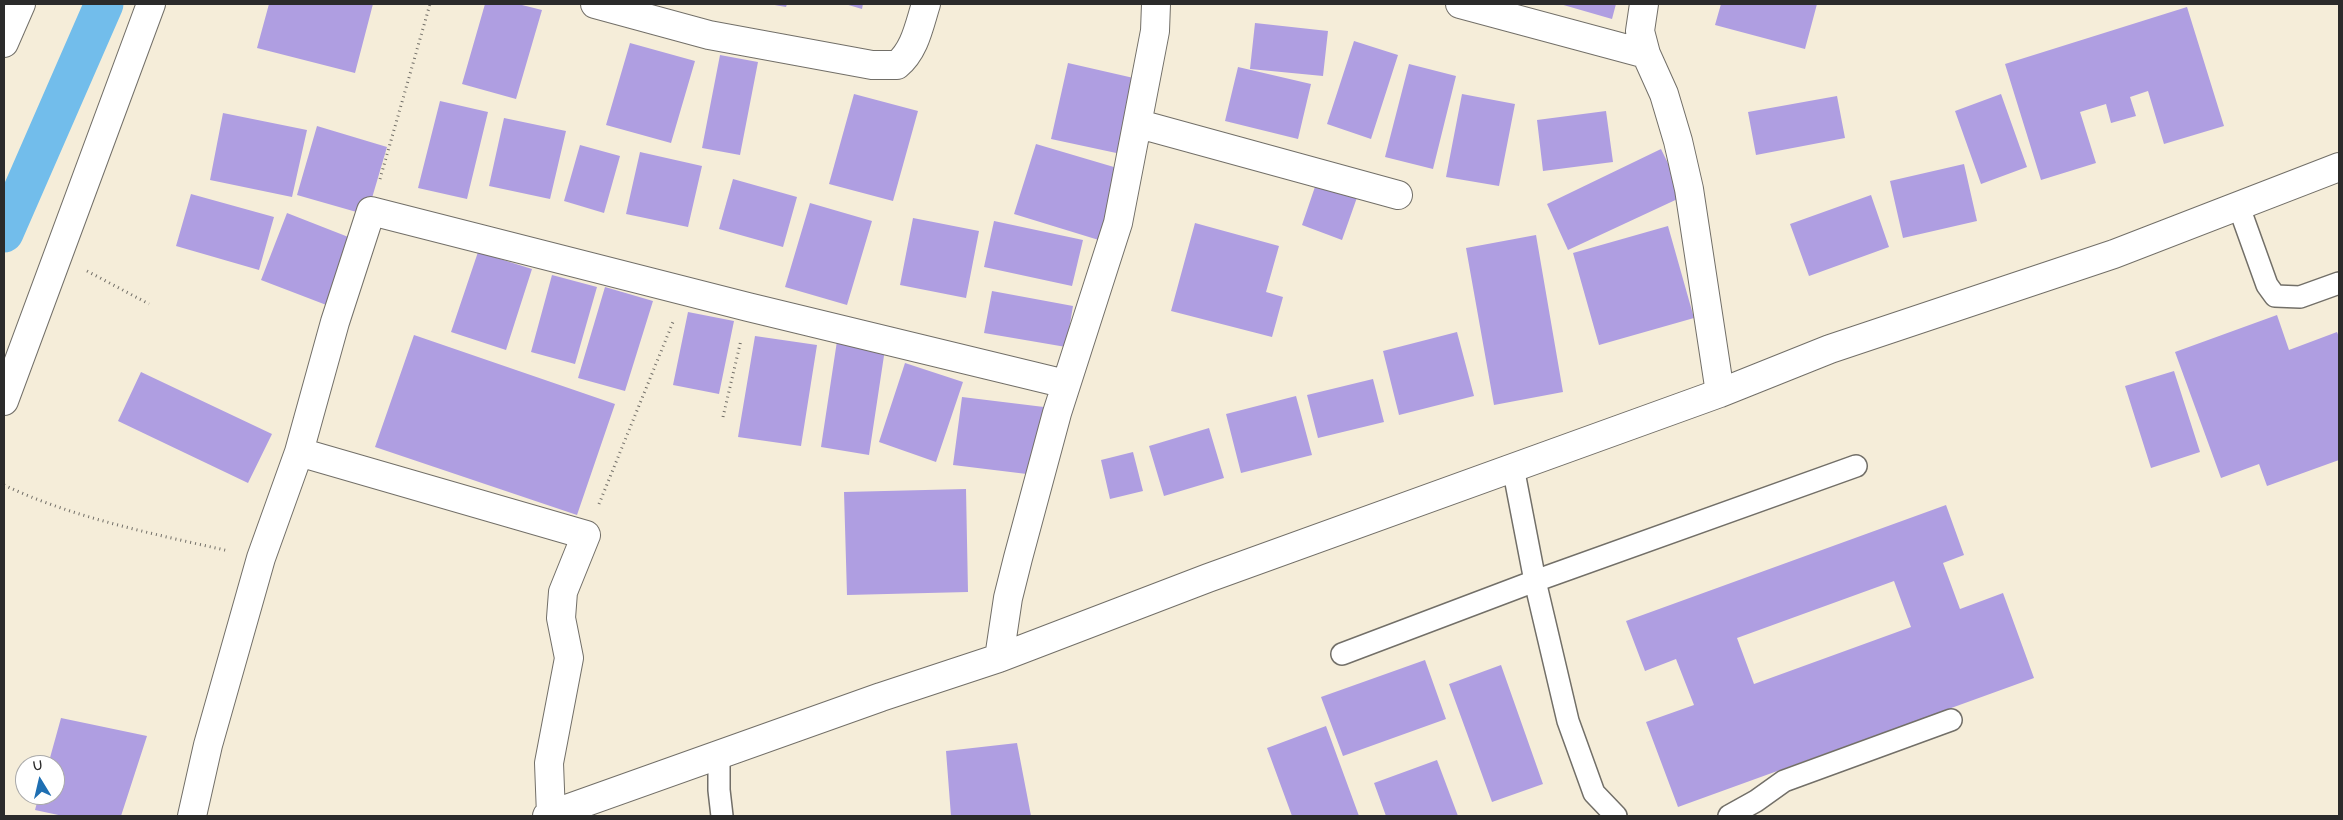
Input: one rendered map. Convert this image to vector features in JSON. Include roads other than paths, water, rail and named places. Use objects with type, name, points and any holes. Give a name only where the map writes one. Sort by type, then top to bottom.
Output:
[{"type":"street","points":[[4,43],[21,4]]},
{"type":"street","points":[[4,401],[151,4]]},
{"type":"street","points":[[595,4],[710,35],[872,65],[896,65],[906,57],[917,35],[926,4]]},
{"type":"street","points":[[998,658],[1008,598],[1066,384],[1118,223],[1155,31],[1156,4]]},
{"type":"street","points":[[1460,4],[1646,54]]},
{"type":"street","points":[[1644,4],[1640,31],[1646,54],[1664,94],[1690,189],[1720,392]]},
{"type":"street","points":[[1138,124],[1398,195]]},
{"type":"street","points":[[299,452],[586,535],[563,592],[561,618],[569,658],[548,763],[549,816],[880,697],[998,658],[1208,578],[1720,392],[1830,349],[2114,254],[2339,167]]},
{"type":"street","points":[[192,816],[208,745],[261,558],[299,452],[335,322],[372,211],[748,307],[1066,384]]},
{"type":"lane","points":[[2239,207],[2267,284],[2275,296],[2300,297],[2339,283]]},
{"type":"lane","points":[[1342,654],[1535,581],[1856,466]]},
{"type":"lane","points":[[1513,467],[1535,581],[1568,721],[1594,793],[1616,816]]},
{"type":"lane","points":[[1729,816],[1756,801],[1784,781],[1951,720]]},
{"type":"lane","points":[[719,756],[719,790],[722,816]]},
{"type":"waterway","points":[[4,233],[104,4]]}]
